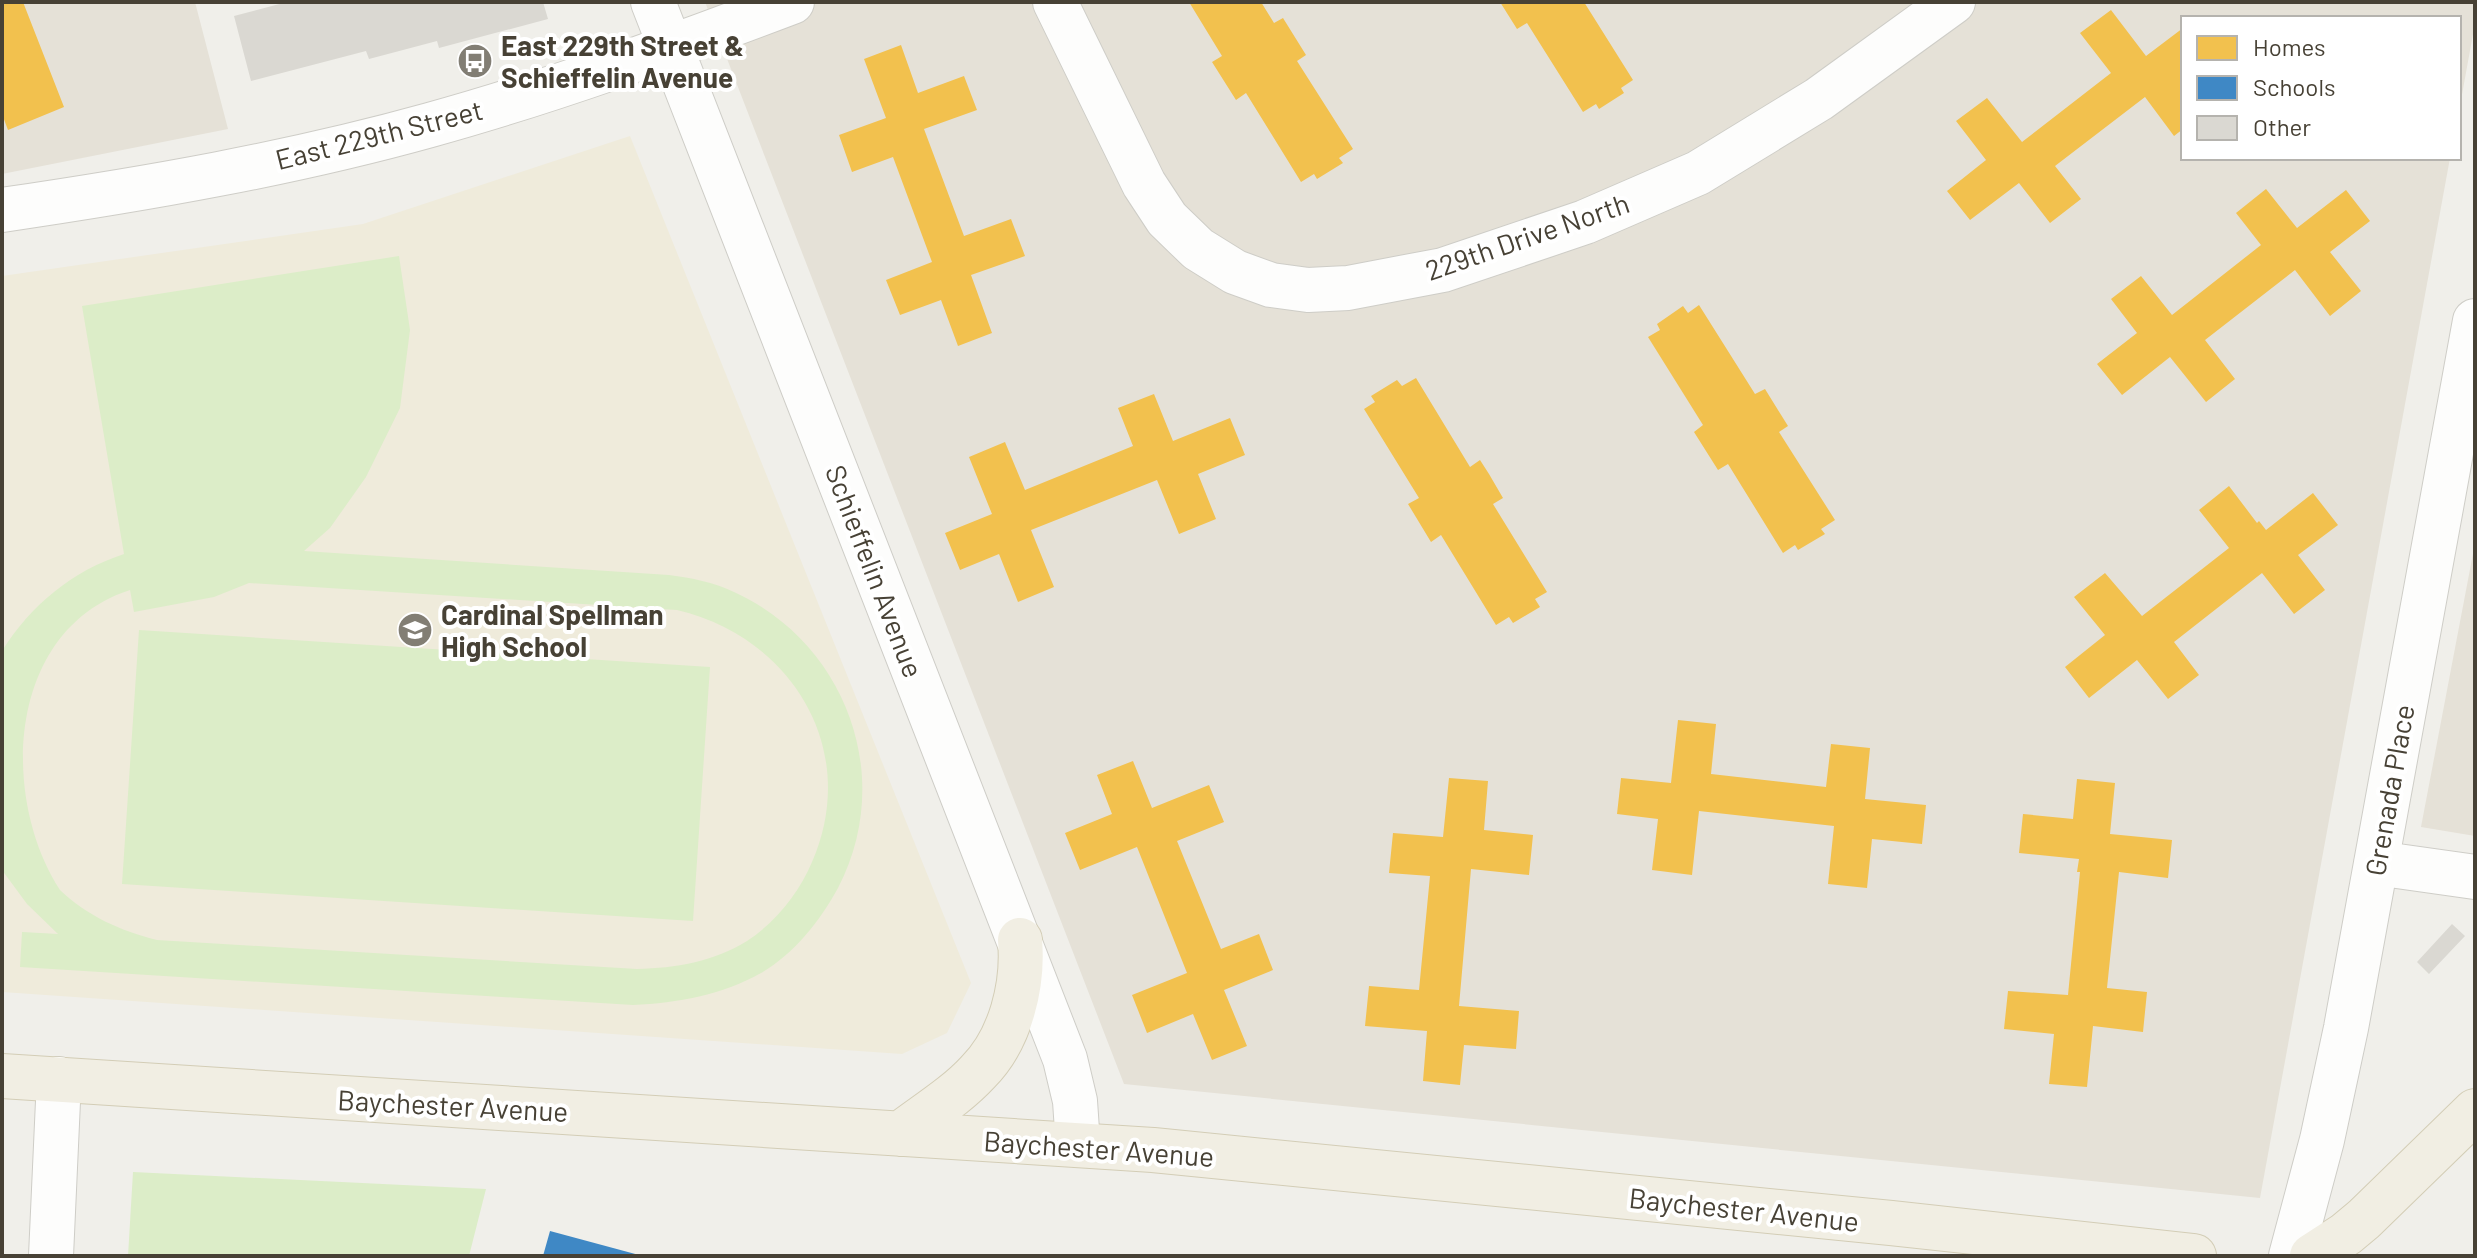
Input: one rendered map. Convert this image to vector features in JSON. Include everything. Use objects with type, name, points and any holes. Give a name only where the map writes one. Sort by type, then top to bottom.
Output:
[{"type":"main road","points":[[900,1134],[970,1081],[990,1058],[1012,1011],[1022,965],[1020,940]]},
{"type":"main road","name":"Baychester Avenue","points":[[2,1076],[1078,1145],[1876,1221],[2194,1256]]},
{"type":"main road","points":[[2312,1256],[2364,1219],[2475,1111]]},
{"type":"street","name":"Schieffelin Avenue","points":[[653,2],[1070,1073],[1078,1123],[1078,1145]]},
{"type":"street","name":"East 229th Street","points":[[2,210],[91,197],[269,162],[429,125],[602,72],[792,2]]},
{"type":"street","name":"229th Drive North","points":[[1055,2],[1144,184],[1167,219],[1198,249],[1235,272],[1271,285],[1308,290],[1348,288],[1443,270],[1585,222],[1698,173],[1819,99],[1953,2]]},
{"type":"street","name":"Grenada Place","points":[[2291,1256],[2322,1140],[2376,863],[2460,474],[2475,321]]},
{"type":"street","points":[[2376,863],[2475,877]]},
{"type":"street","points":[[51,1256],[59,1079]]},
{"type":"shaded area","points":[[2,2],[195,2],[228,129],[2,174]]},
{"type":"shaded area","points":[[705,2],[2475,2],[2475,23],[2461,100],[2461,16],[2181,16],[2181,160],[2450,160],[2260,1198],[1124,1084]]},
{"type":"shaded area","name":"Cardinal Spellman High School","points":[[630,136],[971,983],[947,1033],[902,1054],[2,992],[2,276],[363,224]]},
{"type":"shaded area","points":[[2475,543],[2475,836],[2421,827]]},
{"type":"green space","points":[[399,256],[410,330],[400,408],[366,477],[330,528],[304,551],[669,575],[702,581],[734,592],[773,615],[806,644],[831,679],[850,718],[860,759],[862,802],[855,846],[838,888],[805,936],[773,965],[746,981],[683,1000],[633,1005],[20,967],[22,932],[58,934],[27,904],[2,870],[2,651],[26,619],[54,592],[87,570],[124,554],[82,306]],"holes":[[[249,583],[677,610],[718,624],[754,645],[783,672],[806,704],[821,740],[828,779],[825,820],[812,862],[800,885],[768,925],[747,941],[708,959],[637,969],[157,940],[130,932],[81,908],[60,890],[41,852],[28,810],[23,765],[26,720],[38,678],[58,641],[89,611],[130,590],[134,612],[214,597]]]},
{"type":"green space","points":[[139,630],[710,667],[693,921],[122,884]]},
{"type":"green space","points":[[133,1172],[486,1189],[469,1256],[128,1256]]},
{"type":"building: Homes","points":[[2,2],[23,2],[64,107],[8,130],[2,114]]},
{"type":"building: Homes","points":[[1189,2],[1261,2],[1274,23],[1283,18],[1306,55],[1297,61],[1353,149],[1339,158],[1343,163],[1317,179],[1314,174],[1301,182],[1246,93],[1236,100],[1212,62],[1222,56]]},
{"type":"building: Homes","points":[[1500,2],[1584,2],[1633,80],[1621,88],[1624,93],[1599,109],[1596,104],[1583,112],[1527,23],[1517,29]]},
{"type":"building: Homes","points":[[2111,10],[2146,56],[2181,30],[2181,131],[2174,136],[2145,97],[2055,166],[2081,199],[2050,223],[2019,183],[1970,220],[1947,191],[1986,160],[1956,121],[1987,98],[2022,142],[2111,73],[2080,33]]},
{"type":"building: Homes","points":[[901,45],[918,93],[964,76],[977,110],[924,129],[964,236],[1011,219],[1025,256],[971,275],[992,333],[958,346],[941,300],[900,315],[886,280],[932,262],[893,157],[852,172],[839,135],[886,118],[864,59]]},
{"type":"building: Homes","points":[[2266,189],[2297,228],[2346,190],[2370,221],[2330,252],[2361,291],[2330,316],[2295,270],[2205,340],[2235,379],[2206,402],[2170,357],[2122,395],[2097,364],[2137,333],[2111,299],[2141,276],[2172,315],[2261,245],[2236,213]]},
{"type":"building: Homes","points":[[1699,305],[1755,394],[1765,389],[1788,426],[1779,432],[1835,520],[1821,529],[1825,534],[1798,550],[1795,545],[1783,553],[1728,464],[1718,470],[1694,432],[1703,425],[1648,337],[1660,330],[1657,324],[1683,306],[1688,313]]},
{"type":"building: Homes","points":[[1416,378],[1470,467],[1480,460],[1489,474],[1503,498],[1493,504],[1547,592],[1535,599],[1540,607],[1513,623],[1509,617],[1496,625],[1441,535],[1431,542],[1408,504],[1419,498],[1364,409],[1375,402],[1371,396],[1397,380],[1402,386]]},
{"type":"building: Homes","points":[[1154,394],[1173,441],[1230,418],[1245,455],[1198,474],[1216,519],[1179,534],[1157,480],[1031,530],[1054,587],[1018,602],[999,554],[960,570],[945,533],[992,514],[969,457],[1005,442],[1025,490],[1133,446],[1118,408]]},
{"type":"building: Homes","points":[[2229,486],[2266,530],[2313,493],[2338,525],[2298,555],[2325,590],[2294,614],[2262,573],[2174,642],[2199,675],[2168,699],[2137,660],[2089,698],[2065,667],[2105,635],[2074,597],[2105,573],[2142,616],[2229,548],[2199,510]]},
{"type":"building: Homes","points":[[1678,720],[1716,724],[1711,774],[1826,787],[1831,744],[1870,748],[1865,799],[1926,805],[1922,844],[1872,839],[1867,888],[1828,884],[1834,826],[1699,811],[1692,875],[1652,870],[1658,819],[1617,814],[1621,778],[1671,783]]},
{"type":"building: Homes","points":[[1133,761],[1152,808],[1209,785],[1224,822],[1177,841],[1221,949],[1259,934],[1273,970],[1224,990],[1247,1046],[1212,1060],[1193,1014],[1147,1033],[1132,995],[1187,973],[1137,847],[1080,870],[1065,833],[1112,814],[1097,775]]},
{"type":"building: Homes","points":[[1449,778],[1488,781],[1484,830],[1533,835],[1529,875],[1471,869],[1459,1006],[1519,1011],[1516,1049],[1464,1045],[1460,1085],[1423,1081],[1427,1031],[1365,1026],[1369,986],[1419,990],[1430,876],[1389,873],[1393,833],[1443,837]]},
{"type":"building: Homes","points":[[2077,779],[2115,783],[2110,834],[2172,840],[2168,878],[2119,872],[2107,988],[2147,992],[2143,1032],[2093,1026],[2087,1087],[2049,1084],[2054,1034],[2004,1029],[2008,991],[2068,995],[2079,859],[2019,853],[2023,814],[2073,819]]},
{"type":"building: Schools","points":[[550,1231],[639,1255],[639,1256],[543,1256]]},
{"type":"building: Other","points":[[287,2],[543,2],[548,19],[439,48],[437,41],[369,59],[366,51],[251,81],[234,16]]},
{"type":"building: Other","points":[[2452,924],[2465,936],[2429,974],[2417,962]]},
{"type":"place","name":"East 229th Street & Schieffelin Avenue","points":[[475,61]]},
{"type":"place","name":"Cardinal Spellman High School","points":[[415,630]]}]
